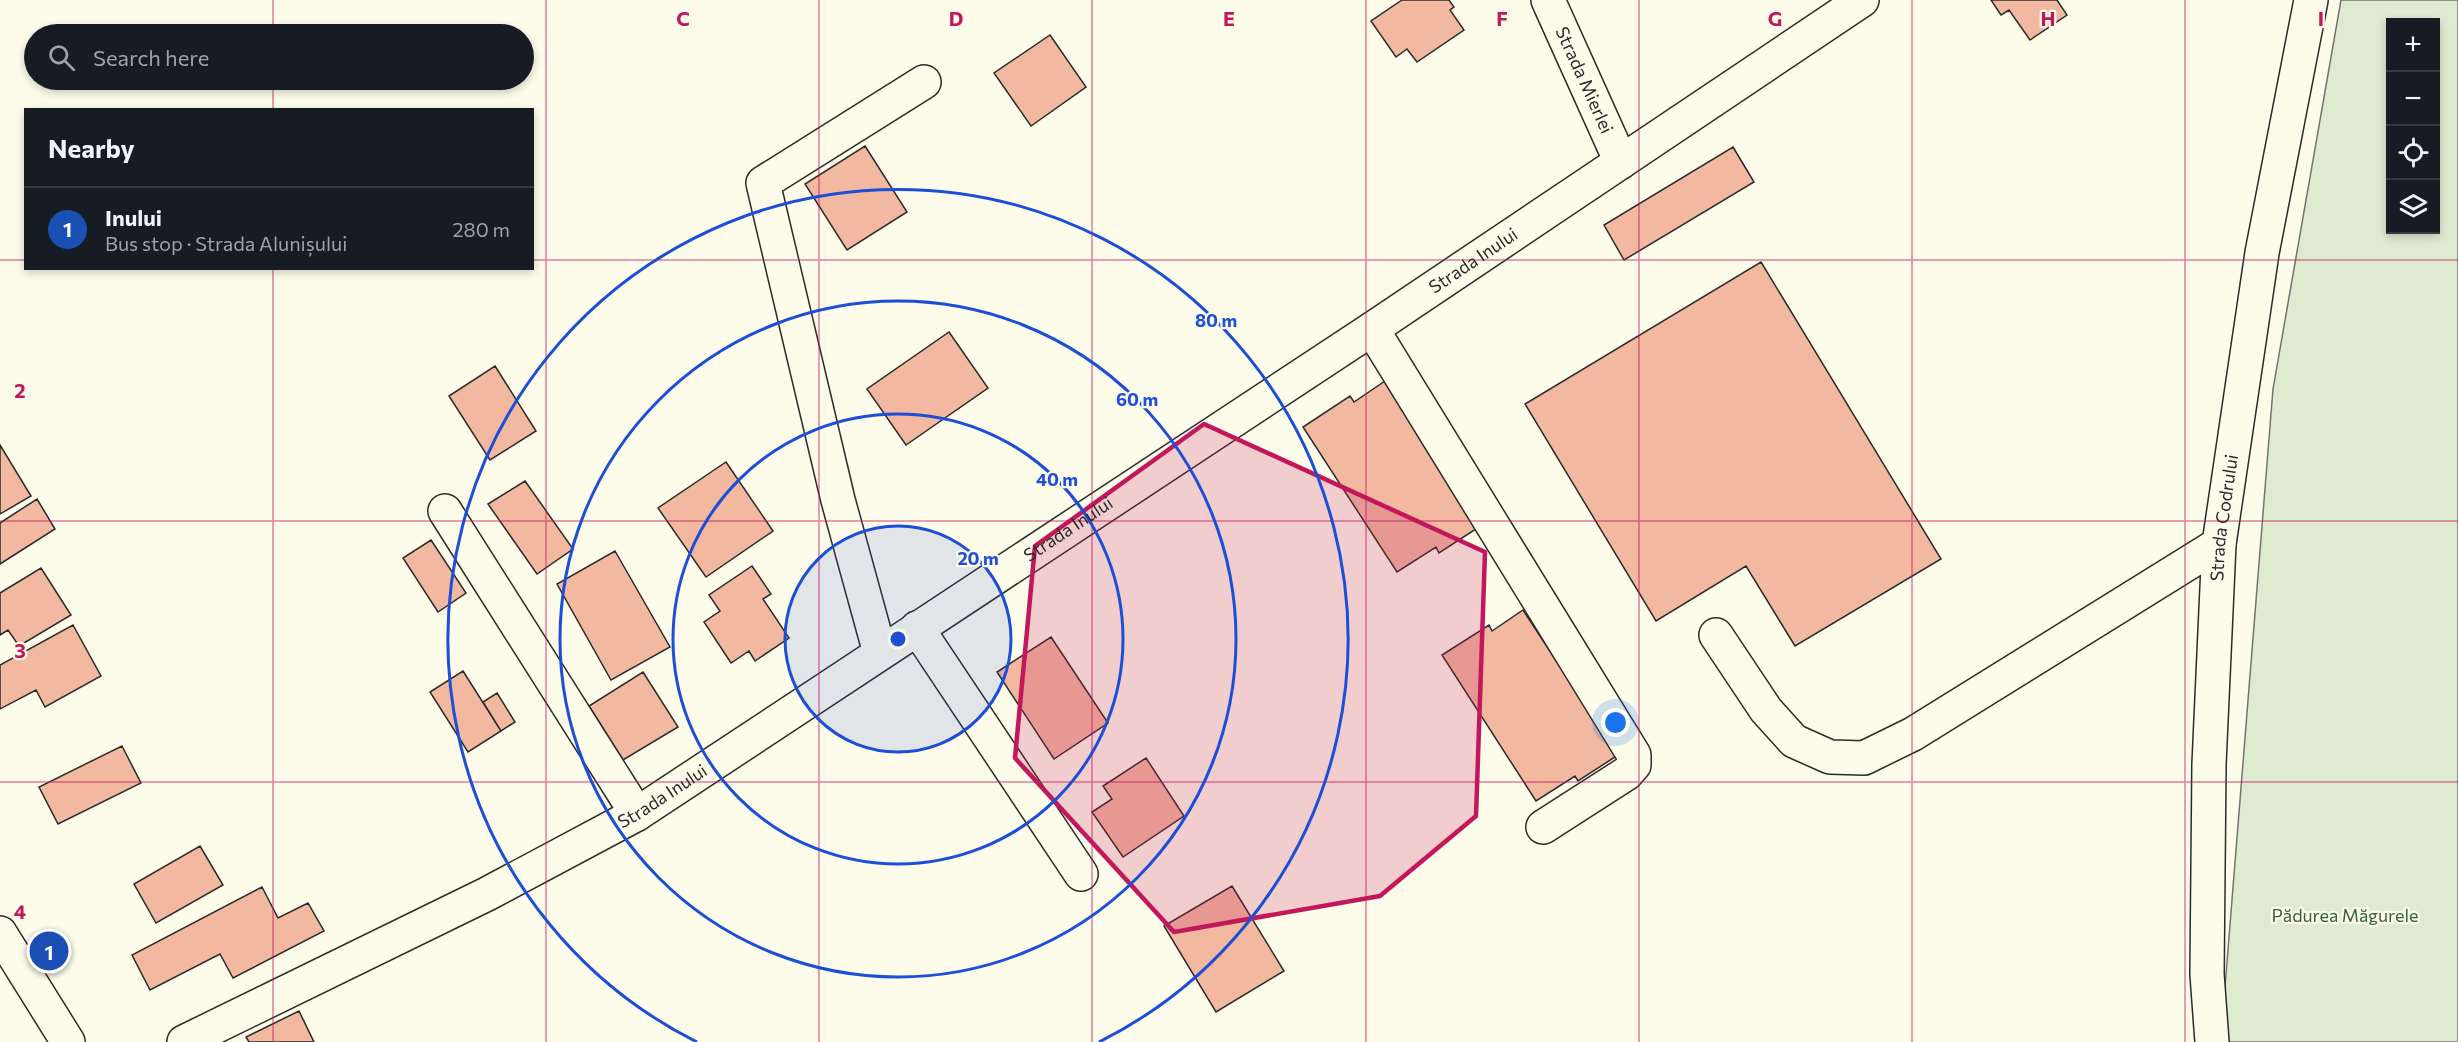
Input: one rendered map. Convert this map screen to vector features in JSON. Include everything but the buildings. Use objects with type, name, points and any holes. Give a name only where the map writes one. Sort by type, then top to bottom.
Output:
[{"type":"street","name":"Strada Mierlei","points":[[1548,0],[1621,162]]},
{"type":"street","name":"Strada Inului","points":[[184,1042],[487,894],[637,814],[1372,329],[1862,0]]},
{"type":"street","name":"Strada Codrului","points":[[2212,1042],[2206,974],[2209,764],[2219,544],[2262,253],[2311,0]]},
{"type":"street","points":[[880,653],[838,500],[763,183],[924,81]]},
{"type":"street","points":[[1372,329],[1634,755],[1634,765],[1627,773],[1543,827]]},
{"type":"street","points":[[446,511],[637,814]]},
{"type":"street","points":[[1716,635],[1766,710],[1794,741],[1830,757],[1864,758],[1914,734],[2219,544]]},
{"type":"street","points":[[917,628],[1081,874]]},
{"type":"street","points":[[0,933],[68,1042]]},
{"type":"highlighted area","points":[[1204,424],[1485,552],[1476,816],[1380,896],[1174,932],[1015,758],[1035,546]]},
{"type":"green space","name":"Pădurea Măgurele","points":[[2341,0],[2458,0],[2458,1042],[2226,1042],[2223,1012],[2273,389]]},
{"type":"place","name":"Inului","points":[[49,951]]}]
